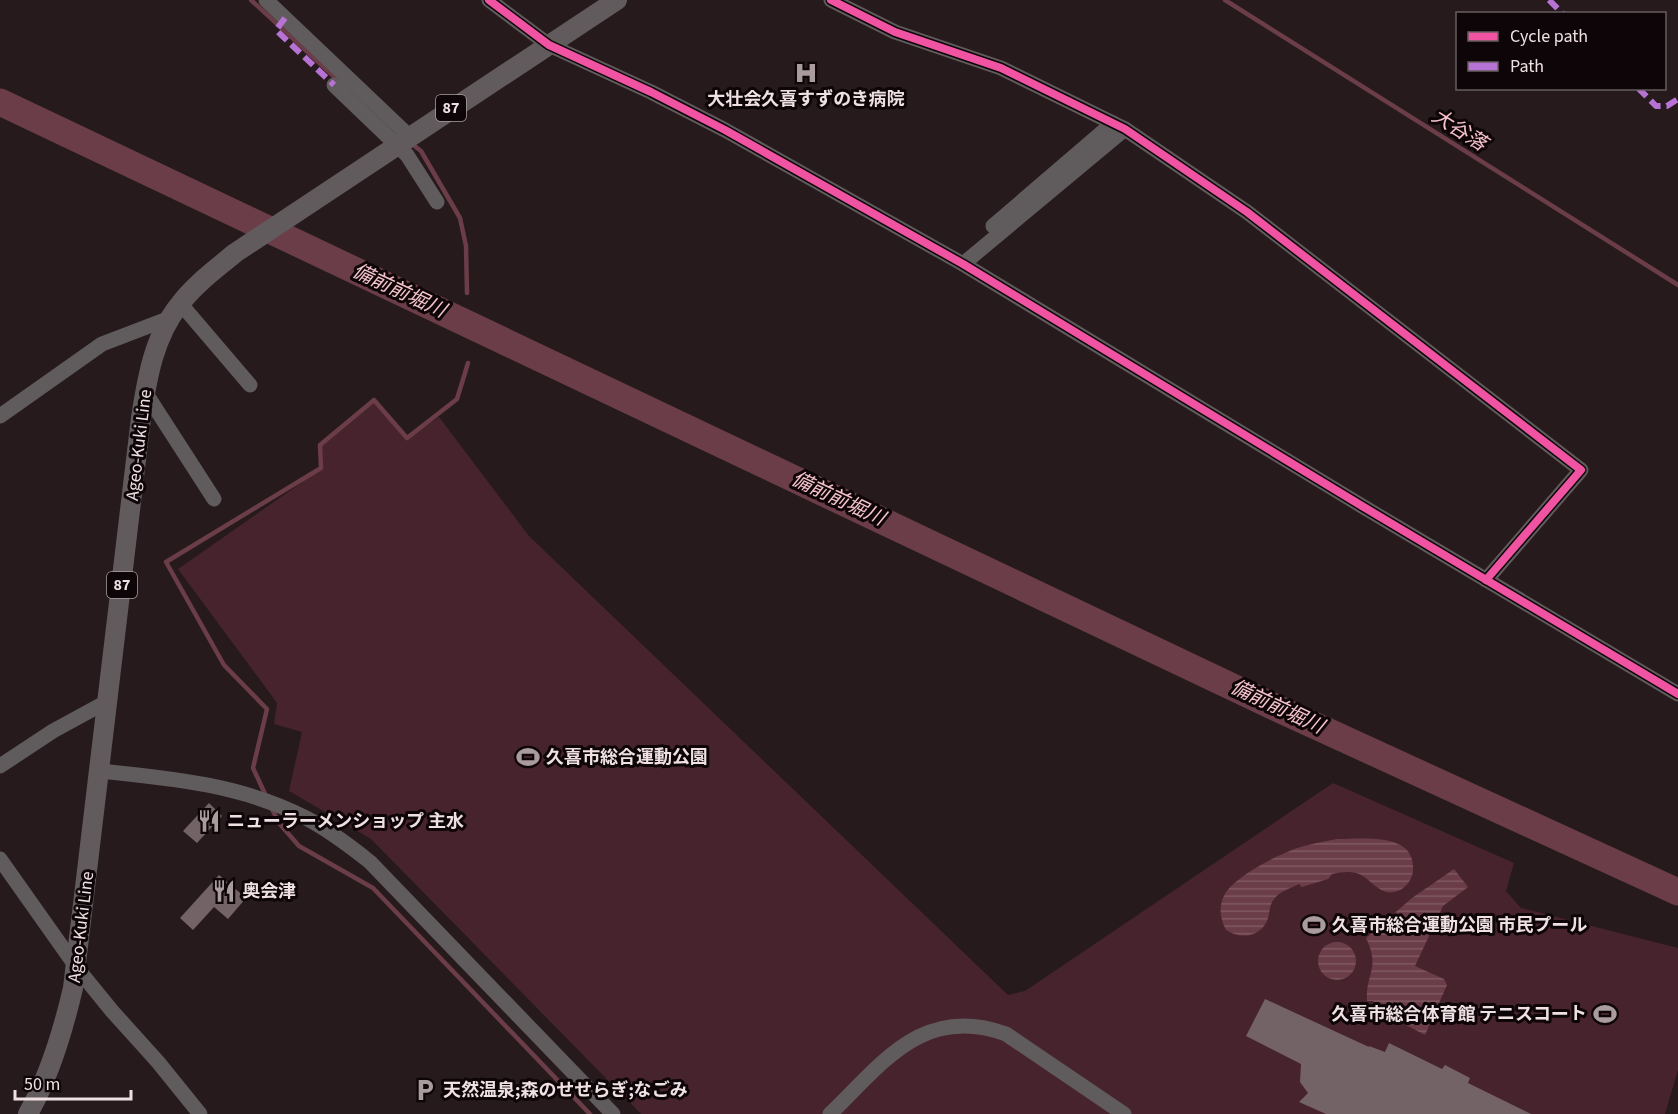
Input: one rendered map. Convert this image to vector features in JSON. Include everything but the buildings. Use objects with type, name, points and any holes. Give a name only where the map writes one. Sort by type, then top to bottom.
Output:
[{"type":"main road","name":"Ageo-Kuki Line","points":[[28,1114],[61,1036],[77,968],[145,392],[151,365],[175,310],[201,282],[235,253],[617,0]]},
{"type":"street","points":[[266,0],[403,140],[408,155],[437,202]]},
{"type":"street","points":[[489,0],[549,45],[651,92],[725,130],[958,262],[1678,694]]},
{"type":"street","points":[[831,0],[895,32],[1001,68],[1119,126],[1247,212],[1581,470],[1486,580]]},
{"type":"street","points":[[334,85],[403,140]]},
{"type":"street","points":[[958,262],[1119,126]]},
{"type":"street","points":[[0,416],[102,344],[175,310],[250,385]]},
{"type":"street","points":[[145,392],[213,499]]},
{"type":"street","points":[[0,766],[53,731],[108,701]]},
{"type":"street","points":[[100,771],[163,778],[260,798],[308,819],[337,837],[370,862],[613,1114]]},
{"type":"street","points":[[0,859],[77,968],[200,1114]]},
{"type":"street","points":[[830,1114],[902,1045],[921,1034],[939,1028],[967,1026],[986,1027],[1006,1034],[1124,1114]]},
{"type":"shaded area","name":"久喜市総合運動公園","points":[[374,400],[407,438],[439,417],[529,536],[1008,995],[1025,991],[1333,783],[1514,863],[1506,891],[1521,908],[1678,948],[1678,1070],[1665,1114],[641,1114],[371,839],[289,791],[302,732],[274,724],[277,703],[178,569],[321,469],[320,445]]},
{"type":"shaded area","points":[[1337,839],[1384,840],[1405,848],[1411,856],[1413,867],[1410,880],[1400,890],[1388,892],[1353,872],[1332,874],[1328,879],[1302,887],[1299,884],[1276,896],[1272,901],[1264,927],[1254,934],[1243,936],[1226,930],[1221,917],[1221,903],[1230,887],[1249,872],[1285,853],[1304,846]]},
{"type":"shaded area","points":[[1454,869],[1468,887],[1443,906],[1415,966],[1444,979],[1447,985],[1425,1035],[1383,1013],[1373,1001],[1367,1001],[1372,957],[1366,938],[1412,898]]},
{"type":"shaded area","points":[[1337,942],[1344,943],[1350,948],[1355,954],[1355,968],[1350,974],[1344,979],[1337,980],[1330,979],[1324,974],[1319,968],[1318,961],[1319,954],[1324,948],[1330,943]]},
{"type":"waterway","points":[[251,0],[340,82]]},
{"type":"waterway","name":"大谷落","points":[[1225,0],[1678,285]]},
{"type":"waterway","name":"備前前堀川","points":[[0,102],[1281,710],[1678,892]]},
{"type":"waterway","points":[[412,144],[421,151],[460,218],[466,246],[467,293]]},
{"type":"waterway","points":[[266,796],[253,768],[267,709],[224,665],[166,562],[321,468],[320,445],[374,400],[407,438],[457,399],[468,363]]},
{"type":"waterway","points":[[271,807],[279,823],[299,846],[373,888],[590,1114]]},
{"type":"marked path","points":[[1549,0],[1561,12]]},
{"type":"marked path","points":[[285,18],[276,30],[334,85]]},
{"type":"marked path","points":[[1640,90],[1656,106],[1667,106],[1678,99]]},
{"type":"cycle path","points":[[489,0],[549,45],[651,92],[725,130],[963,264],[1678,694]]},
{"type":"cycle path","points":[[831,0],[895,32],[1001,68],[1125,129],[1247,212],[1581,470],[1486,580]]},
{"type":"place","name":"大壮会久喜すずのき病院","points":[[806,73]]},
{"type":"place","name":"久喜市総合運動公園","points":[[528,757]]},
{"type":"place","name":"ニューラーメンショップ 主水","points":[[209,821]]},
{"type":"place","name":"奥会津","points":[[224,891]]},
{"type":"place","name":"久喜市総合運動公園 市民プール","points":[[1314,925]]},
{"type":"place","name":"久喜市総合体育館 テニスコート","points":[[1605,1014]]},
{"type":"place","name":"天然温泉;森のせせらぎ;なごみ","points":[[425,1090]]}]
